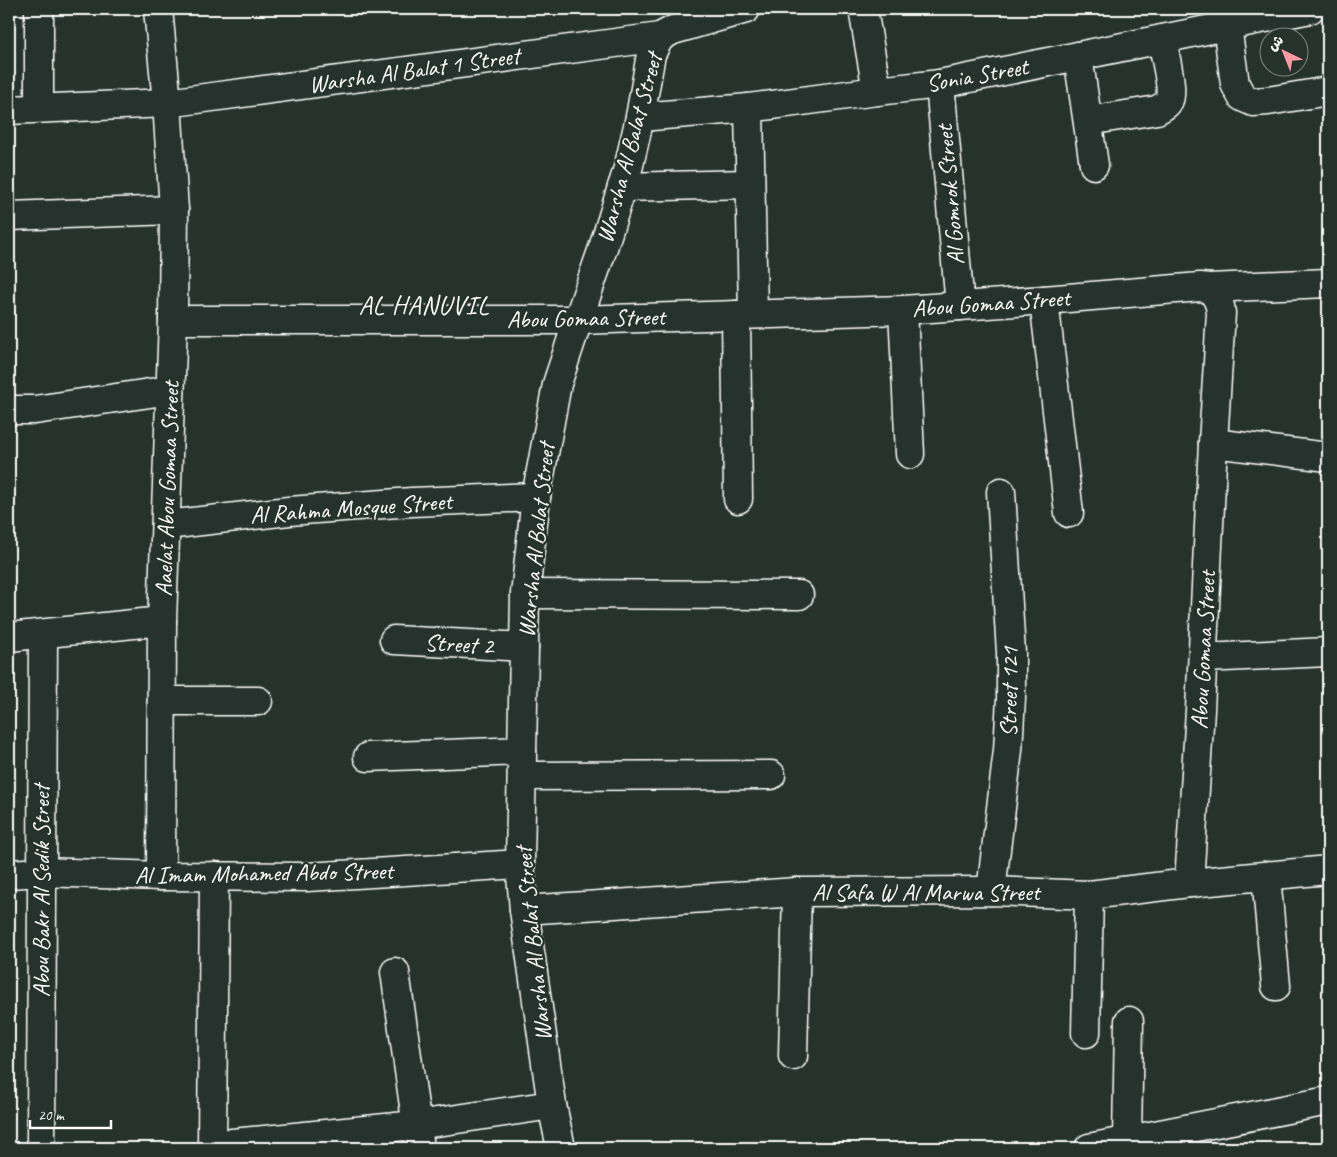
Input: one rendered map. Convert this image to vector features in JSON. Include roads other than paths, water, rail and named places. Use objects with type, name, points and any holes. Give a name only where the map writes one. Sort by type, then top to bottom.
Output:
[{"type":"street","points":[[39,9],[39,108]]},
{"type":"street","name":"Aaelat Abou Gomaa Street","points":[[158,9],[167,103],[174,210],[173,320],[162,621],[161,876]]},
{"type":"street","name":"Warsha Al Balat Street","points":[[561,1148],[552,1105],[524,910],[520,864],[525,594],[536,497],[557,384],[629,165],[651,54],[660,37],[673,30],[746,9]]},
{"type":"street","points":[[863,9],[877,91]]},
{"type":"street","name":"Sonia Street","points":[[640,117],[749,108],[940,84],[1310,9]]},
{"type":"street","points":[[1227,26],[1234,84],[1242,97],[1253,102],[1268,101],[1328,91]]},
{"type":"street","name":"Warsha Al Balat 1 Street","points":[[9,110],[167,103],[660,37]]},
{"type":"street","points":[[1088,121],[1157,110],[1166,105],[1170,98],[1171,89],[1162,39]]},
{"type":"street","points":[[1078,56],[1094,165]]},
{"type":"street","name":"Al Gomrok Street","points":[[940,84],[960,306]]},
{"type":"street","points":[[738,499],[750,184],[749,108]]},
{"type":"street","points":[[622,187],[750,184]]},
{"type":"street","points":[[9,216],[174,210]]},
{"type":"street","points":[[1209,288],[1328,283]]},
{"type":"street","name":"Abou Gomaa Street","points":[[173,320],[578,320],[903,310],[1200,287],[1209,288],[1220,303],[1221,314],[1200,710],[1188,883]]},
{"type":"street","points":[[1044,300],[1070,513]]},
{"type":"street","points":[[903,310],[910,454]]},
{"type":"street","points":[[9,410],[35,410],[170,390]]},
{"type":"street","points":[[1213,443],[1328,457]]},
{"type":"street","name":"Street 121","points":[[991,891],[1008,750],[1011,698],[1011,653],[1001,492]]},
{"type":"street","name":"Al Rahma Mosque Street","points":[[166,525],[289,511],[412,502],[536,497]]},
{"type":"street","points":[[525,594],[799,595]]},
{"type":"street","points":[[9,637],[162,621]]},
{"type":"street","name":"Abou Bakr Al Sedik Street","points":[[41,1148],[42,634]]},
{"type":"street","name":"Street 2","points":[[394,640],[524,647]]},
{"type":"street","points":[[1203,658],[1328,652]]},
{"type":"street","points":[[162,701],[258,701]]},
{"type":"street","points":[[368,757],[771,775]]},
{"type":"street","name":"Al Imam Mohamed Abdo Street","points":[[9,874],[41,872],[161,876],[307,877],[520,864]]},
{"type":"street","name":"Al Safa W Al Marwa Street","points":[[524,910],[796,892],[991,891],[1089,894],[1328,870]]},
{"type":"street","points":[[214,876],[212,1146],[418,1136],[552,1105]]},
{"type":"street","points":[[1266,876],[1276,986]]},
{"type":"street","points":[[793,1056],[796,892]]},
{"type":"street","points":[[1086,1033],[1089,894]]},
{"type":"street","points":[[395,972],[418,1136]]},
{"type":"street","points":[[1127,1140],[1128,1021]]},
{"type":"street","points":[[1089,1148],[1328,1101]]},
{"type":"district","name":"AL HANUVIL","points":[[424,305]]}]
